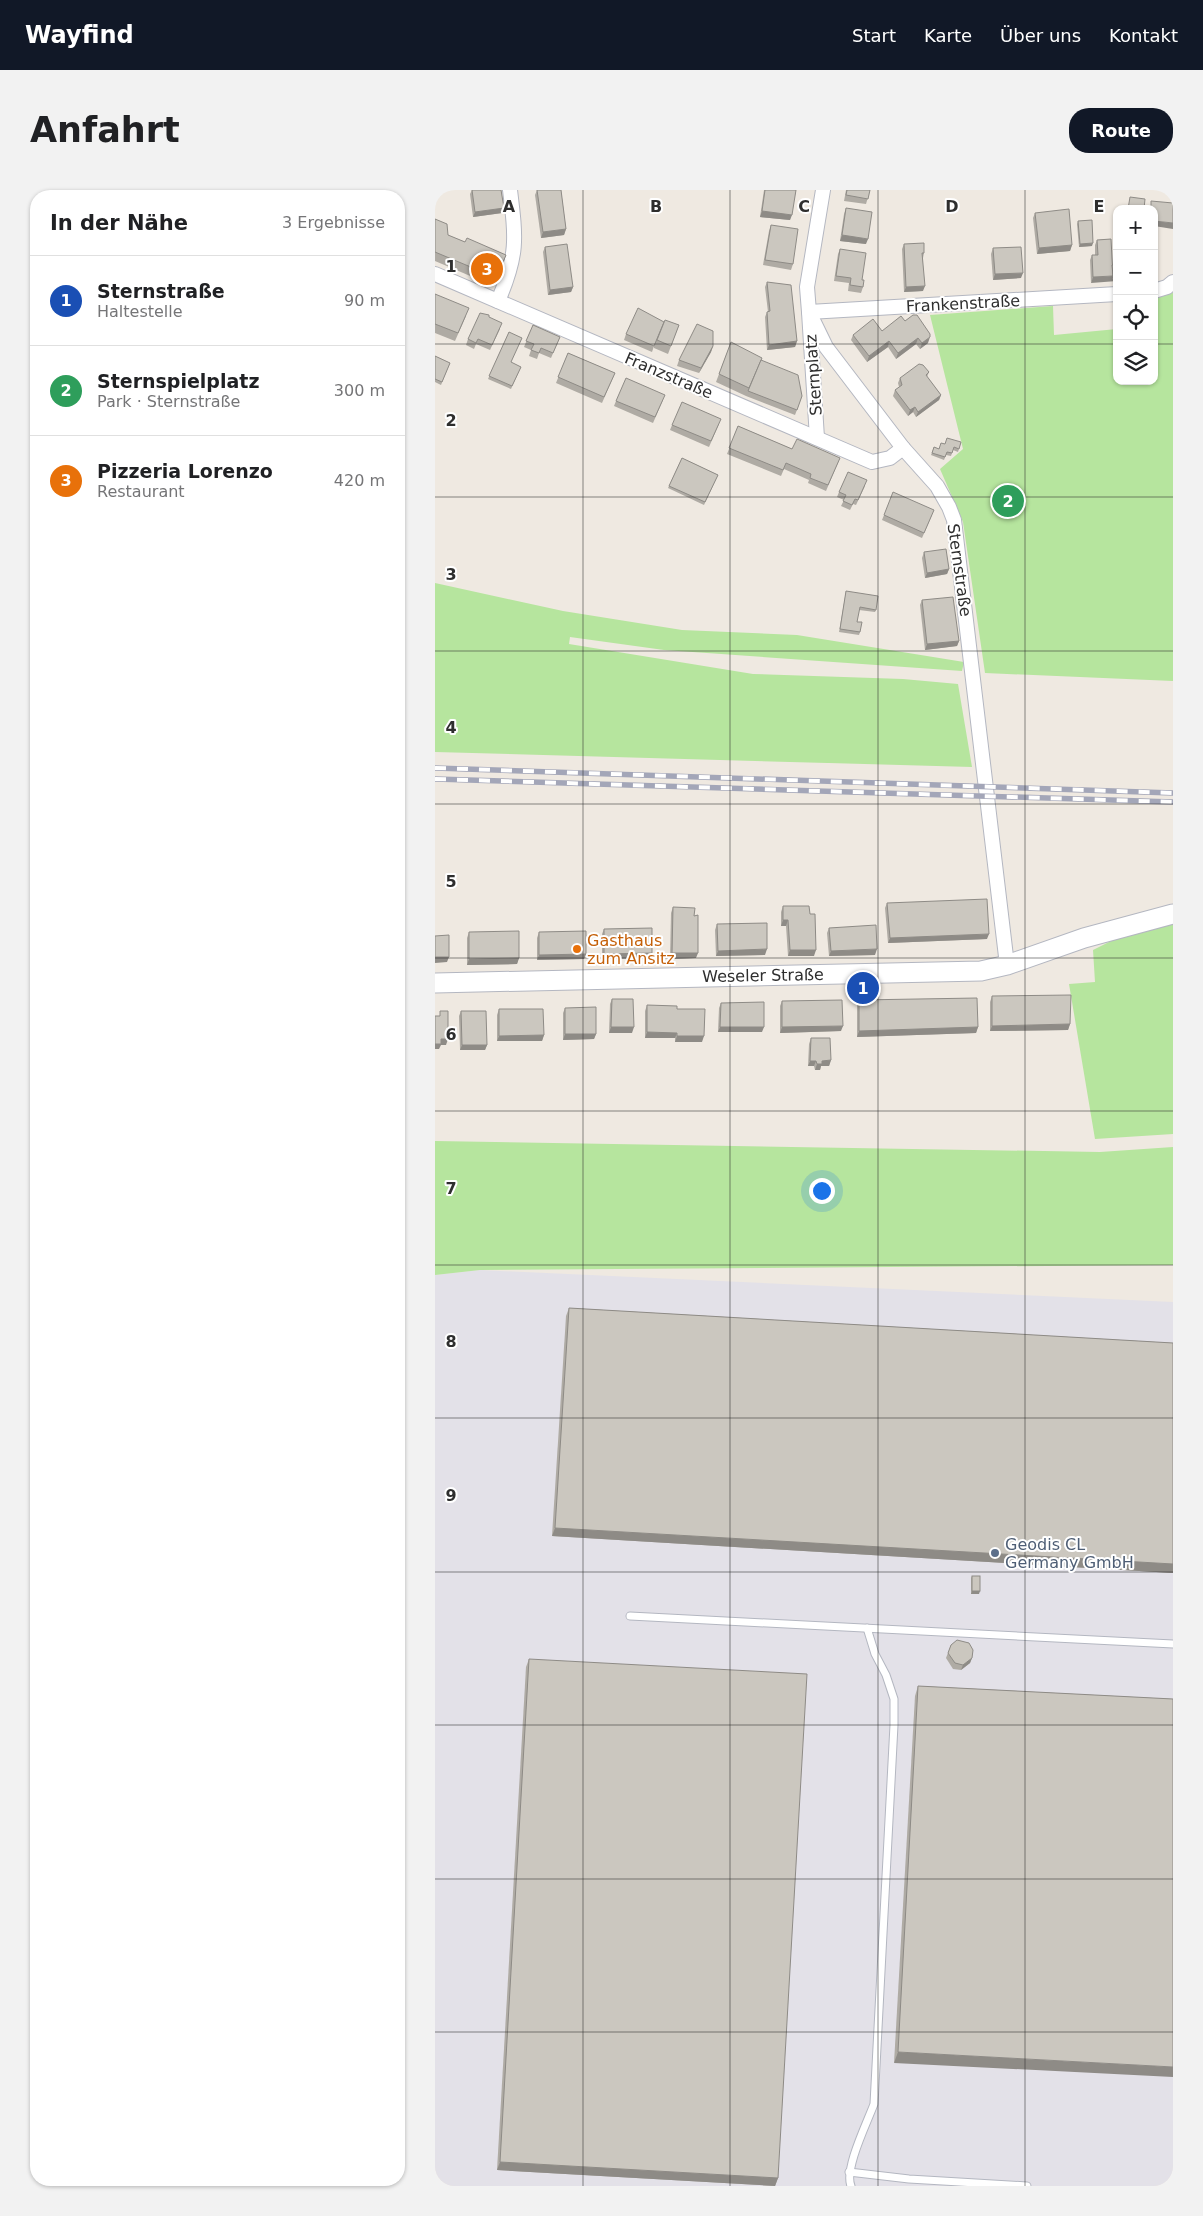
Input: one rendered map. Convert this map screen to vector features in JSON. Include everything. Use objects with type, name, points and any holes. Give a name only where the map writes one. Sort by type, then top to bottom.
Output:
[{"type":"main road","name":"Weseler Straße","points":[[435,983],[981,971],[1007,965],[1084,938],[1173,914]]},
{"type":"street","points":[[498,301],[513,264],[516,246],[511,190]]},
{"type":"street","name":"Sternstraße","points":[[823,190],[807,287],[809,312],[827,347],[903,448],[937,486],[954,520],[1007,965]]},
{"type":"street","name":"Franzstraße","points":[[435,274],[872,462],[890,458],[903,448]]},
{"type":"street","points":[[1158,290],[1167,287],[1173,282]]},
{"type":"street","name":"Frankenstraße","points":[[809,312],[1113,294]]},
{"type":"street","name":"Sternplatz","points":[[809,312],[817,438]]},
{"type":"lane","points":[[630,1616],[1173,1644]]},
{"type":"lane","points":[[851,2186],[849,2172],[852,2157],[874,2104],[894,1725],[894,1699],[886,1675],[875,1654],[867,1628]]},
{"type":"lane","points":[[849,2172],[909,2179],[1027,2186]]},
{"type":"shaded area","points":[[480,1270],[1173,1302],[1173,2186],[435,2186],[435,1275]]},
{"type":"green space","points":[[1173,293],[1173,681],[985,673],[963,522],[940,469],[963,449],[930,315],[1053,306],[1054,335],[1113,329],[1113,385],[1158,385],[1158,295]]},
{"type":"green space","points":[[435,583],[563,611],[682,630],[797,635],[964,662],[962,671],[664,650],[570,637],[569,644],[753,674],[903,679],[958,684],[972,767],[435,752]]},
{"type":"green space","points":[[1173,922],[1173,1134],[1095,1139],[1069,984],[1095,982],[1093,950],[1115,939]]},
{"type":"green space","points":[[435,1141],[1100,1152],[1173,1147],[1173,1265],[480,1270],[435,1275]]},
{"type":"building","points":[[472,190],[501,190],[504,208],[475,212]]},
{"type":"building","points":[[537,190],[561,190],[566,229],[543,232]]},
{"type":"building","points":[[765,190],[796,190],[792,215],[762,211]]},
{"type":"building","points":[[847,190],[870,190],[868,199],[846,195]]},
{"type":"building","points":[[1130,197],[1145,199],[1144,205],[1129,205]]},
{"type":"building","points":[[1151,201],[1173,203],[1173,223],[1158,221],[1158,205],[1151,205]]},
{"type":"building","points":[[846,208],[872,212],[868,239],[842,235]]},
{"type":"building","points":[[1069,209],[1072,245],[1039,248],[1035,213]]},
{"type":"building","points":[[435,219],[447,224],[448,235],[465,242],[467,238],[506,255],[501,267],[493,272],[485,273],[435,252]]},
{"type":"building","points":[[1092,220],[1093,243],[1080,244],[1078,221]]},
{"type":"building","points":[[771,225],[798,229],[793,264],[765,260]]},
{"type":"building","points":[[1111,239],[1113,276],[1093,277],[1092,255],[1098,255],[1097,240]]},
{"type":"building","points":[[924,243],[924,253],[922,253],[925,286],[906,287],[904,244]]},
{"type":"building","points":[[567,244],[573,287],[550,290],[545,247]]},
{"type":"building","points":[[1021,247],[1023,273],[995,274],[993,248]]},
{"type":"building","points":[[840,249],[866,253],[862,280],[864,280],[863,287],[850,285],[851,278],[836,276]]},
{"type":"building","points":[[767,282],[791,285],[797,341],[769,345],[767,312],[770,311]]},
{"type":"building","points":[[435,294],[469,308],[458,333],[435,324]]},
{"type":"building","points":[[638,308],[664,322],[654,346],[626,334]]},
{"type":"building","points":[[480,313],[489,315],[489,317],[502,323],[492,345],[478,339],[476,343],[468,339]]},
{"type":"building","points":[[913,315],[917,315],[930,334],[930,337],[922,343],[918,338],[898,353],[889,341],[869,356],[853,335],[873,319],[882,331],[901,316],[905,321]]},
{"type":"building","points":[[665,320],[679,325],[671,346],[657,340]]},
{"type":"building","points":[[697,324],[713,331],[713,346],[701,368],[679,360]]},
{"type":"building","points":[[533,325],[560,337],[553,353],[541,348],[539,353],[531,350],[534,344],[526,341]]},
{"type":"building","points":[[509,332],[522,338],[511,362],[521,367],[512,386],[489,376]]},
{"type":"building","points":[[731,342],[762,358],[749,388],[719,374]]},
{"type":"building","points":[[568,353],[615,373],[604,397],[558,377]]},
{"type":"building","points":[[435,356],[450,363],[442,382],[435,379]]},
{"type":"building","points":[[761,360],[798,375],[802,396],[797,410],[748,391]]},
{"type":"building","points":[[919,364],[923,365],[929,372],[926,375],[941,395],[918,412],[915,407],[910,410],[895,390],[902,385],[900,378]]},
{"type":"building","points":[[626,378],[665,395],[655,417],[616,401]]},
{"type":"building","points":[[682,402],[721,419],[711,441],[672,425]]},
{"type":"building","points":[[738,426],[792,449],[797,439],[840,458],[828,485],[810,478],[811,474],[786,463],[783,470],[729,448]]},
{"type":"building","points":[[947,438],[961,442],[959,449],[954,447],[952,453],[947,452],[945,457],[932,453],[934,447],[939,449],[941,443],[945,444]]},
{"type":"building","points":[[682,458],[718,475],[705,502],[669,486]]},
{"type":"building","points":[[848,472],[867,480],[858,500],[855,499],[852,505],[843,501],[846,495],[839,492]]},
{"type":"building","points":[[893,492],[934,510],[924,533],[884,515]]},
{"type":"building","points":[[946,549],[949,569],[927,573],[924,552]]},
{"type":"building","points":[[846,591],[878,596],[876,610],[860,607],[857,622],[862,622],[860,632],[840,629]]},
{"type":"building","points":[[953,597],[959,641],[927,644],[922,600]]},
{"type":"building","points":[[987,899],[989,934],[890,938],[887,903]]},
{"type":"building","points":[[783,906],[809,906],[810,914],[815,914],[816,950],[790,950],[788,920],[783,920]]},
{"type":"building","points":[[673,907],[695,908],[694,916],[698,915],[698,953],[672,953]]},
{"type":"building","points":[[767,923],[767,949],[718,951],[717,924]]},
{"type":"building","points":[[876,925],[877,949],[831,951],[829,928]]},
{"type":"building","points":[[652,928],[652,953],[604,954],[604,929]]},
{"type":"building","points":[[519,931],[519,958],[469,959],[469,932]]},
{"type":"building","points":[[586,931],[586,954],[539,955],[539,932]]},
{"type":"building","points":[[449,935],[449,957],[435,957],[435,936]]},
{"type":"building","points":[[1071,995],[1070,1024],[992,1026],[992,996]]},
{"type":"building","points":[[977,998],[978,1027],[859,1031],[859,1000]]},
{"type":"building","points":[[612,999],[633,999],[634,1027],[611,1027]]},
{"type":"building","points":[[842,1000],[843,1026],[782,1027],[782,1001]]},
{"type":"building","points":[[764,1002],[764,1027],[720,1027],[721,1003]]},
{"type":"building","points":[[647,1005],[677,1006],[677,1009],[705,1009],[704,1036],[677,1036],[677,1033],[647,1032]]},
{"type":"building","points":[[596,1007],[596,1034],[565,1034],[565,1008]]},
{"type":"building","points":[[499,1009],[543,1009],[544,1035],[499,1036]]},
{"type":"building","points":[[440,1011],[448,1011],[448,1039],[441,1039],[441,1044],[435,1044],[435,1016],[440,1016]]},
{"type":"building","points":[[461,1011],[486,1011],[487,1045],[462,1045]]},
{"type":"building","points":[[811,1038],[830,1038],[831,1060],[822,1061],[822,1064],[810,1061]]},
{"type":"building","points":[[569,1308],[1173,1343],[1173,1564],[555,1528]]},
{"type":"building","points":[[972,1576],[980,1576],[980,1591],[972,1591]]},
{"type":"building","points":[[957,1640],[969,1643],[973,1650],[972,1658],[963,1665],[955,1663],[948,1653],[951,1645]]},
{"type":"building","points":[[529,1659],[807,1674],[778,2178],[500,2162]]},
{"type":"building","points":[[918,1686],[1173,1699],[1173,2067],[898,2052]]},
{"type":"railway","points":[[435,768],[1173,793]]},
{"type":"railway","points":[[435,779],[1173,802]]},
{"type":"place","name":"Pizzeria Lorenzo","points":[[487,269]]},
{"type":"place","name":"Sternspielplatz","points":[[1008,501]]},
{"type":"place","name":"Gasthaus zum Ansitz","points":[[577,949]]},
{"type":"place","name":"Sternstraße","points":[[863,988]]},
{"type":"place","name":"Geodis CL Germany GmbH","points":[[995,1553]]}]
